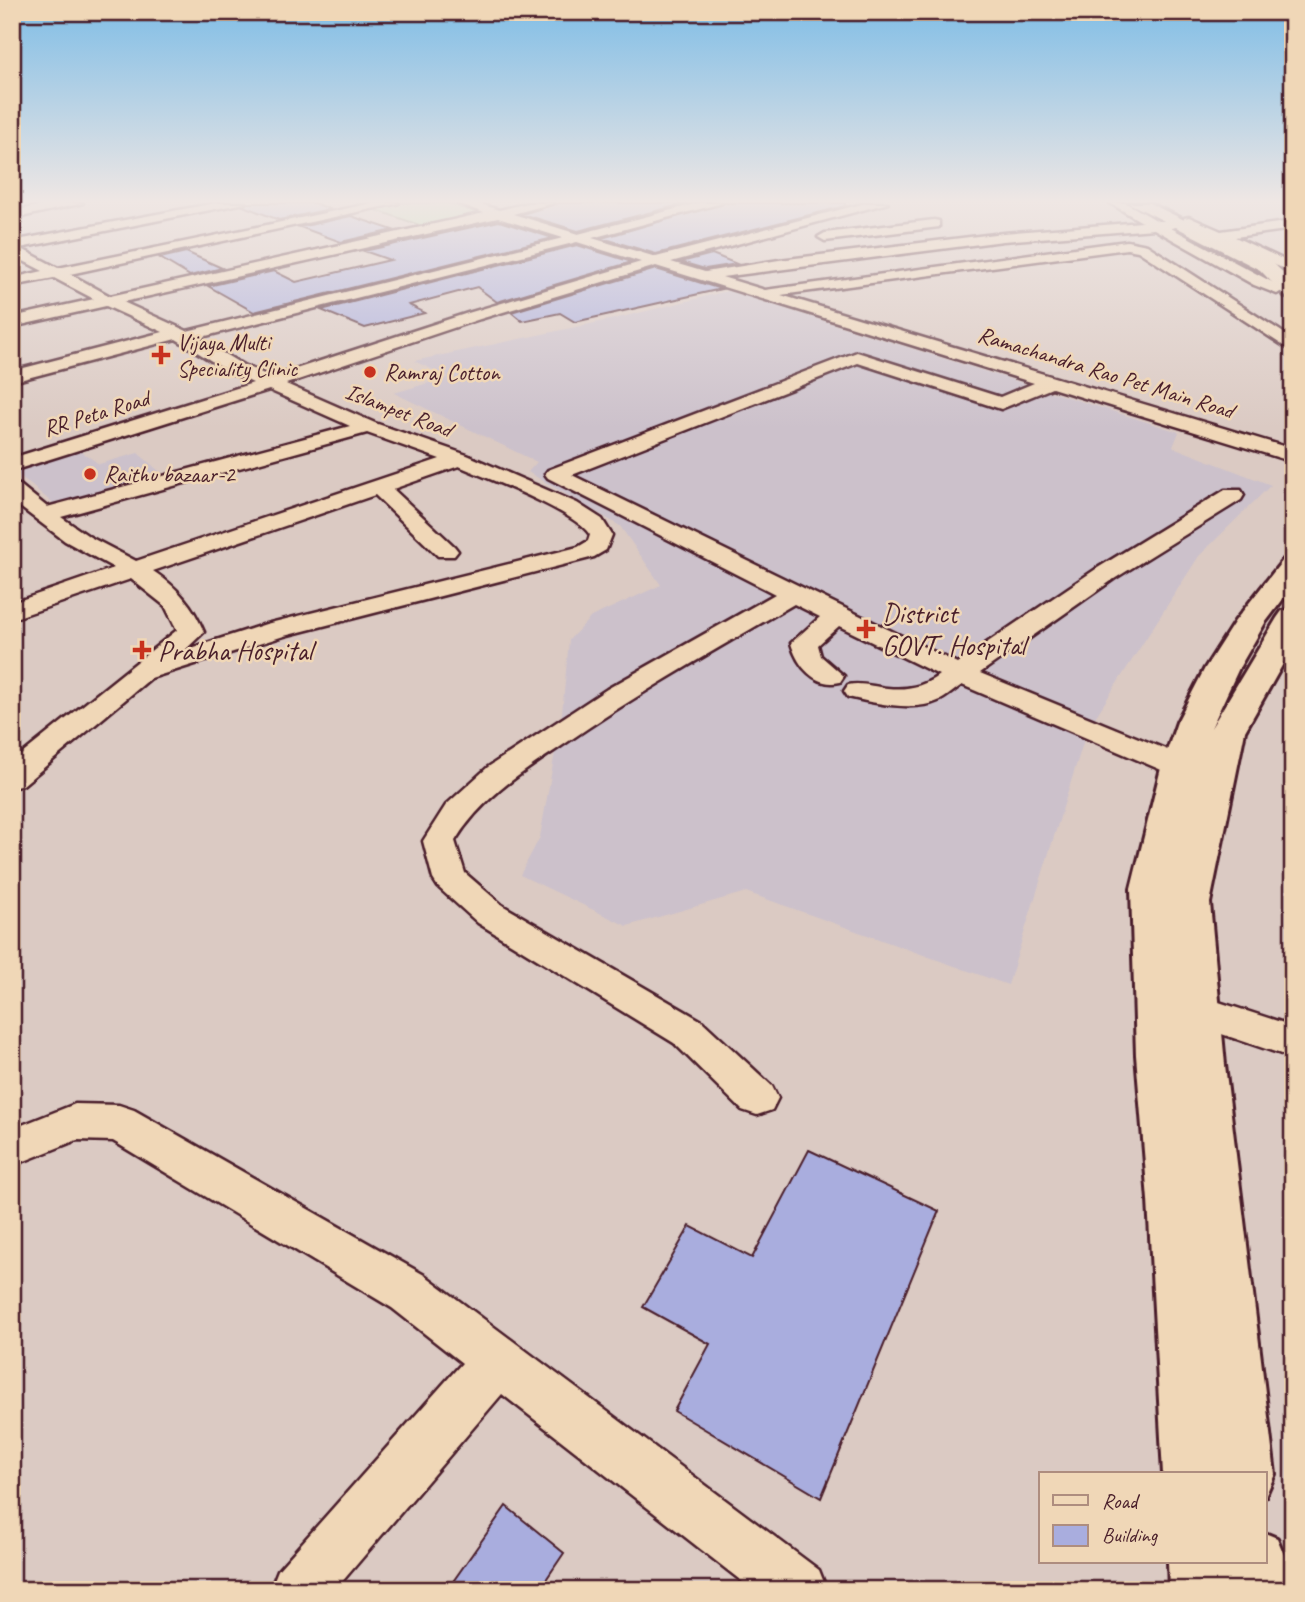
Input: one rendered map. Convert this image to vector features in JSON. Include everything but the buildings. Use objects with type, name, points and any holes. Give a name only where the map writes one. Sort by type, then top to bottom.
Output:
[{"type":"main road","points":[[1195,1472],[1175,1200],[1160,1055],[1152,889],[1198,774],[1227,731],[1291,583]]},
{"type":"main road","points":[[1198,774],[1189,903],[1197,1010],[1243,1472]]},
{"type":"main road","points":[[1202,1564],[1204,1590]]},
{"type":"main road","points":[[1252,1564],[1256,1590]]},
{"type":"street","points":[[12,282],[32,278]]},
{"type":"street","name":"Islampet Road","points":[[69,278],[108,301],[181,335],[237,369],[368,427],[460,459],[569,508],[594,524],[601,535],[598,545],[586,552],[275,630],[140,673]]},
{"type":"street","points":[[12,322],[212,278]]},
{"type":"street","points":[[12,377],[416,278]]},
{"type":"street","name":"RR Peta Road","points":[[12,465],[601,278]]},
{"type":"street","name":"Ramachandra Rao Pet Main Road","points":[[707,278],[1293,456]]},
{"type":"street","points":[[760,293],[877,278]]},
{"type":"street","points":[[1187,278],[1293,347]]},
{"type":"street","points":[[1252,278],[1259,282],[1287,288]]},
{"type":"street","points":[[1053,381],[1001,403],[857,357],[555,474],[958,675],[1198,774]]},
{"type":"street","points":[[44,515],[368,427]]},
{"type":"street","points":[[12,611],[460,459]]},
{"type":"street","points":[[379,487],[446,551]]},
{"type":"street","points":[[12,490],[82,542],[137,570],[186,613],[191,632],[12,778]]},
{"type":"street","points":[[858,691],[887,697],[929,695],[1105,574],[1233,495]]},
{"type":"street","points":[[757,1098],[688,1032],[490,914],[450,879],[439,841],[457,812],[499,774],[617,695],[793,594]]},
{"type":"street","points":[[830,676],[809,659],[804,643],[836,616]]},
{"type":"street","points":[[1197,1010],[1284,1039]]},
{"type":"street","points":[[12,1149],[75,1122],[119,1123],[409,1292],[799,1590]]},
{"type":"street","points":[[298,1590],[498,1360]]},
{"type":"shaded area","name":"District GOVT. Hospital","points":[[728,291],[1179,432],[1173,447],[1271,485],[1199,556],[1087,730],[1008,985],[746,892],[627,926],[520,875],[540,837],[562,713],[569,640],[591,617],[661,585],[620,526],[528,472],[537,462],[394,393],[449,377],[414,361],[614,319]]},
{"type":"shaded area","name":"Raithu bazaar-2","points":[[78,449],[99,464],[138,453],[166,477],[56,506],[13,470]]},
{"type":"place","name":"Vijaya Multi Speciality Clinic","points":[[161,355]]},
{"type":"place","name":"Ramraj Cotton","points":[[370,372]]},
{"type":"place","name":"Raithu bazaar-2","points":[[90,474]]},
{"type":"place","name":"District GOVT. Hospital","points":[[866,629]]},
{"type":"place","name":"Prabha Hospital","points":[[142,650]]}]
